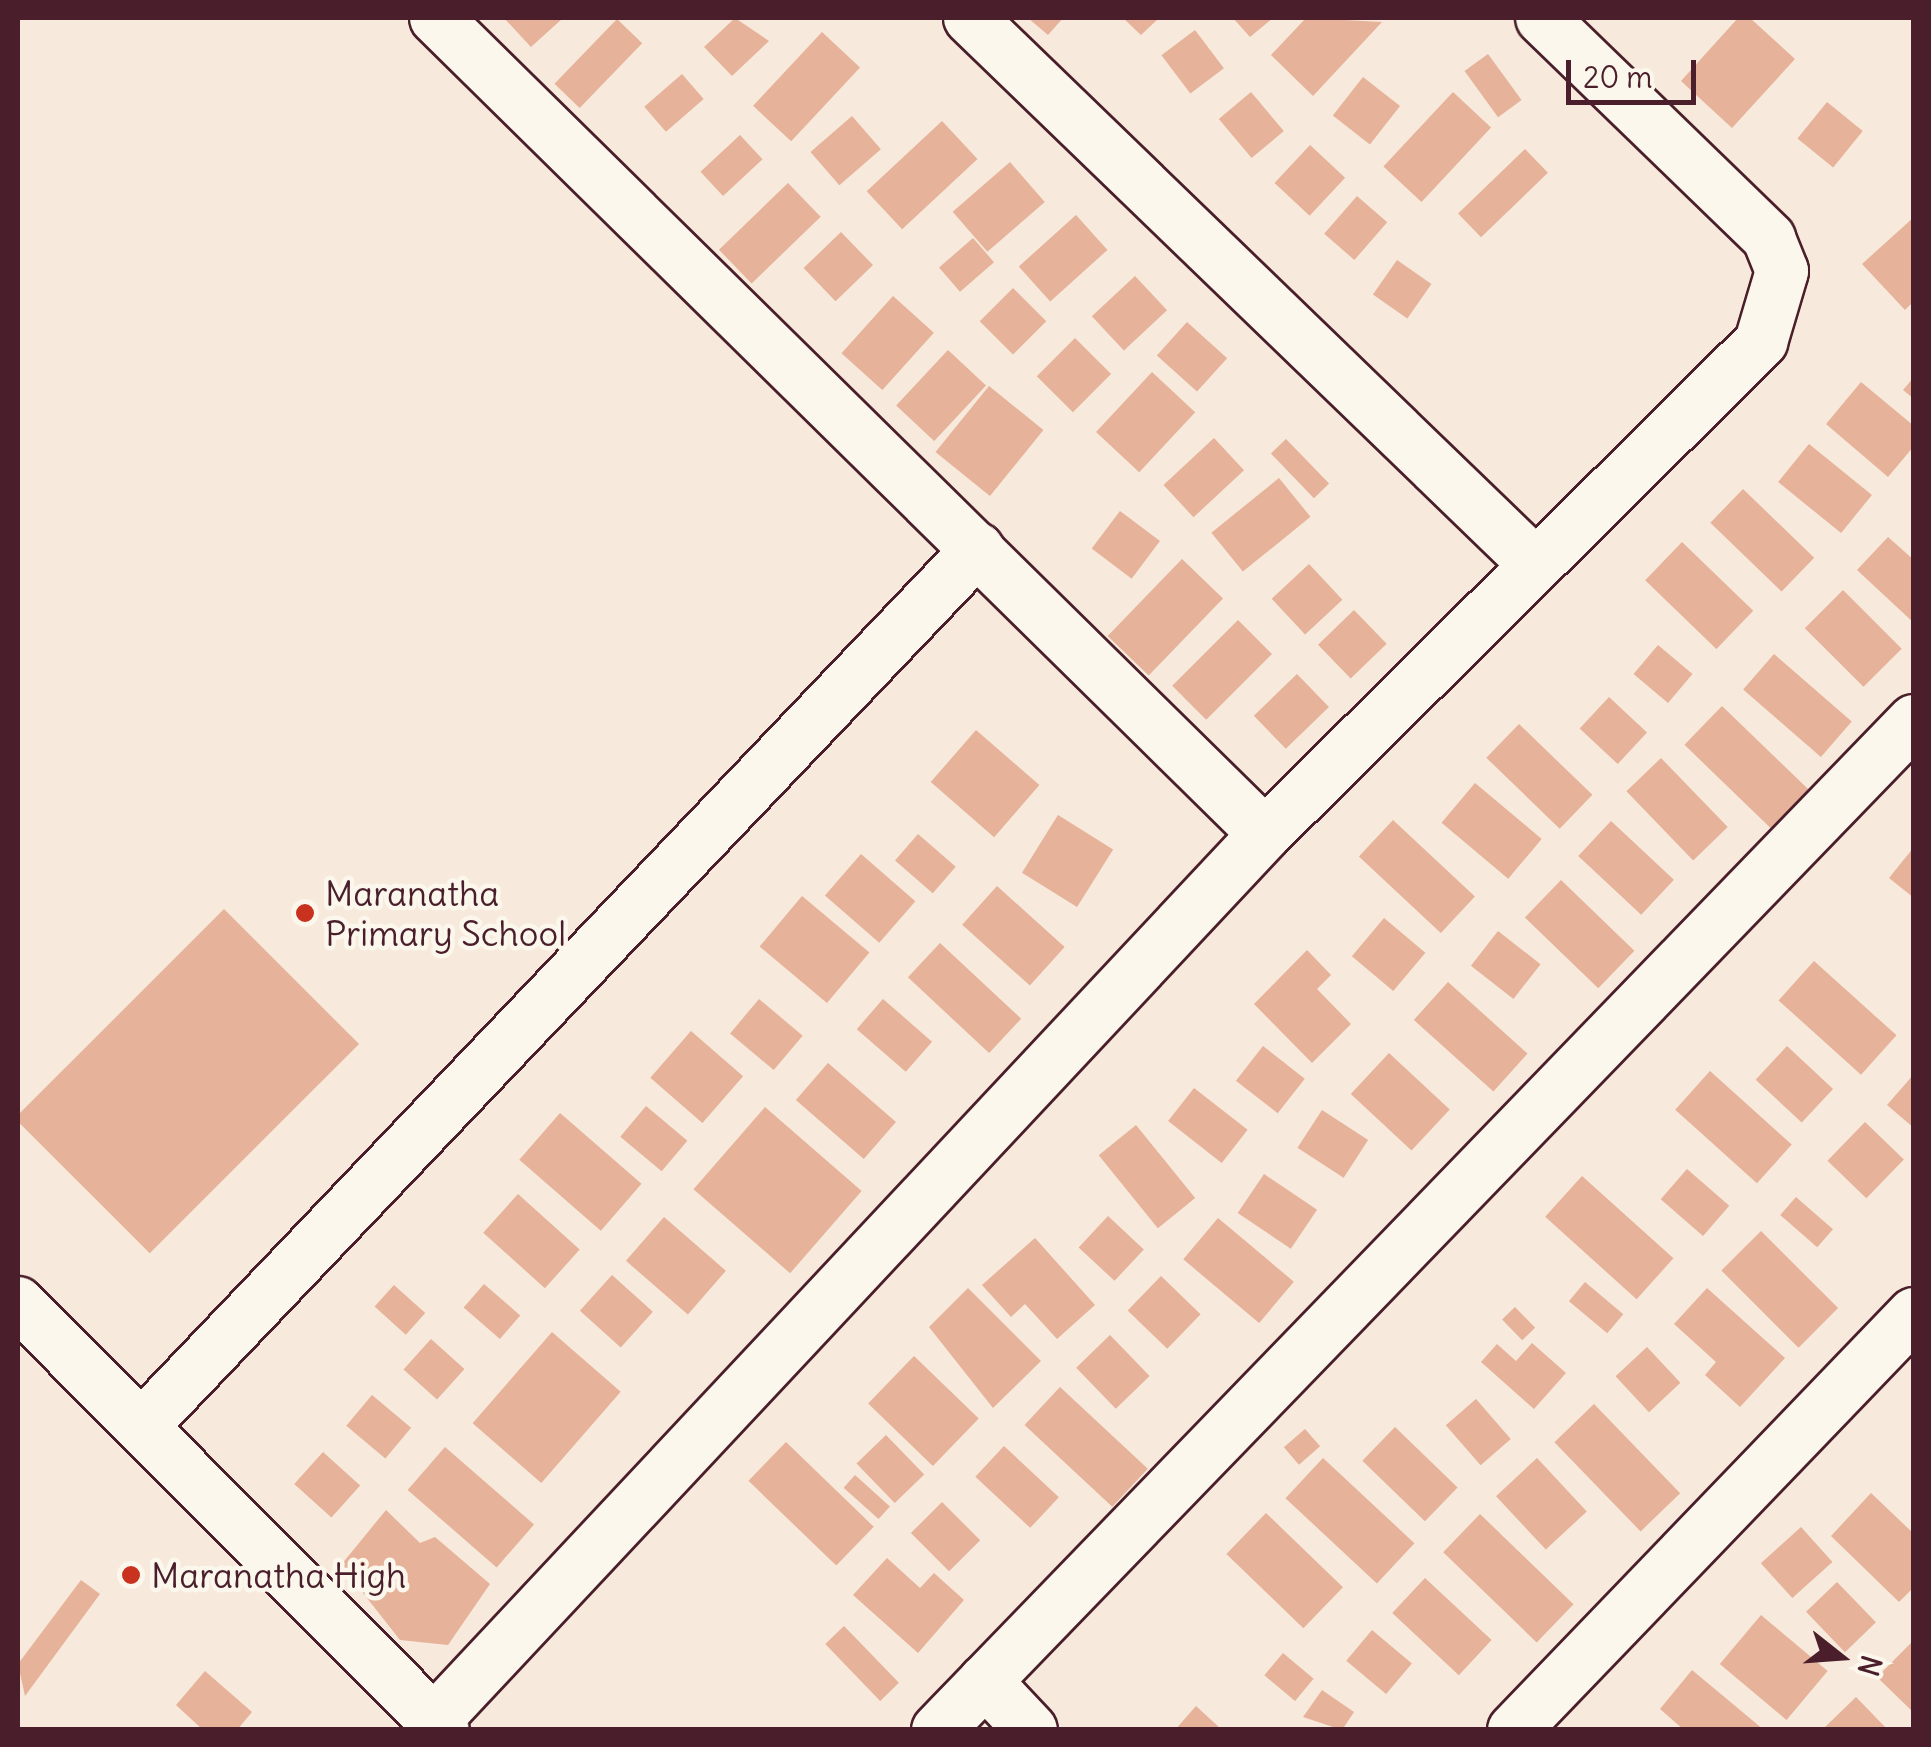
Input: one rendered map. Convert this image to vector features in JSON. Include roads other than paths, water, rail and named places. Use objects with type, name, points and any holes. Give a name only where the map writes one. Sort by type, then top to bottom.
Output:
[{"type":"street","points":[[436,18],[1264,834]]},
{"type":"street","points":[[970,18],[1535,564]]},
{"type":"street","points":[[18,1303],[438,1725],[1264,834],[1760,342],[1782,271],[1769,238],[1542,18]]},
{"type":"street","points":[[142,1425],[978,550]]},
{"type":"street","points":[[938,1730],[1914,721]]},
{"type":"street","points":[[1514,1730],[1905,1341]]},
{"type":"street","points":[[985,1680],[1032,1730]]},
{"type":"place","name":"Maranatha Primary School","points":[[305,913]]},
{"type":"place","name":"Maranatha High","points":[[131,1575]]}]
